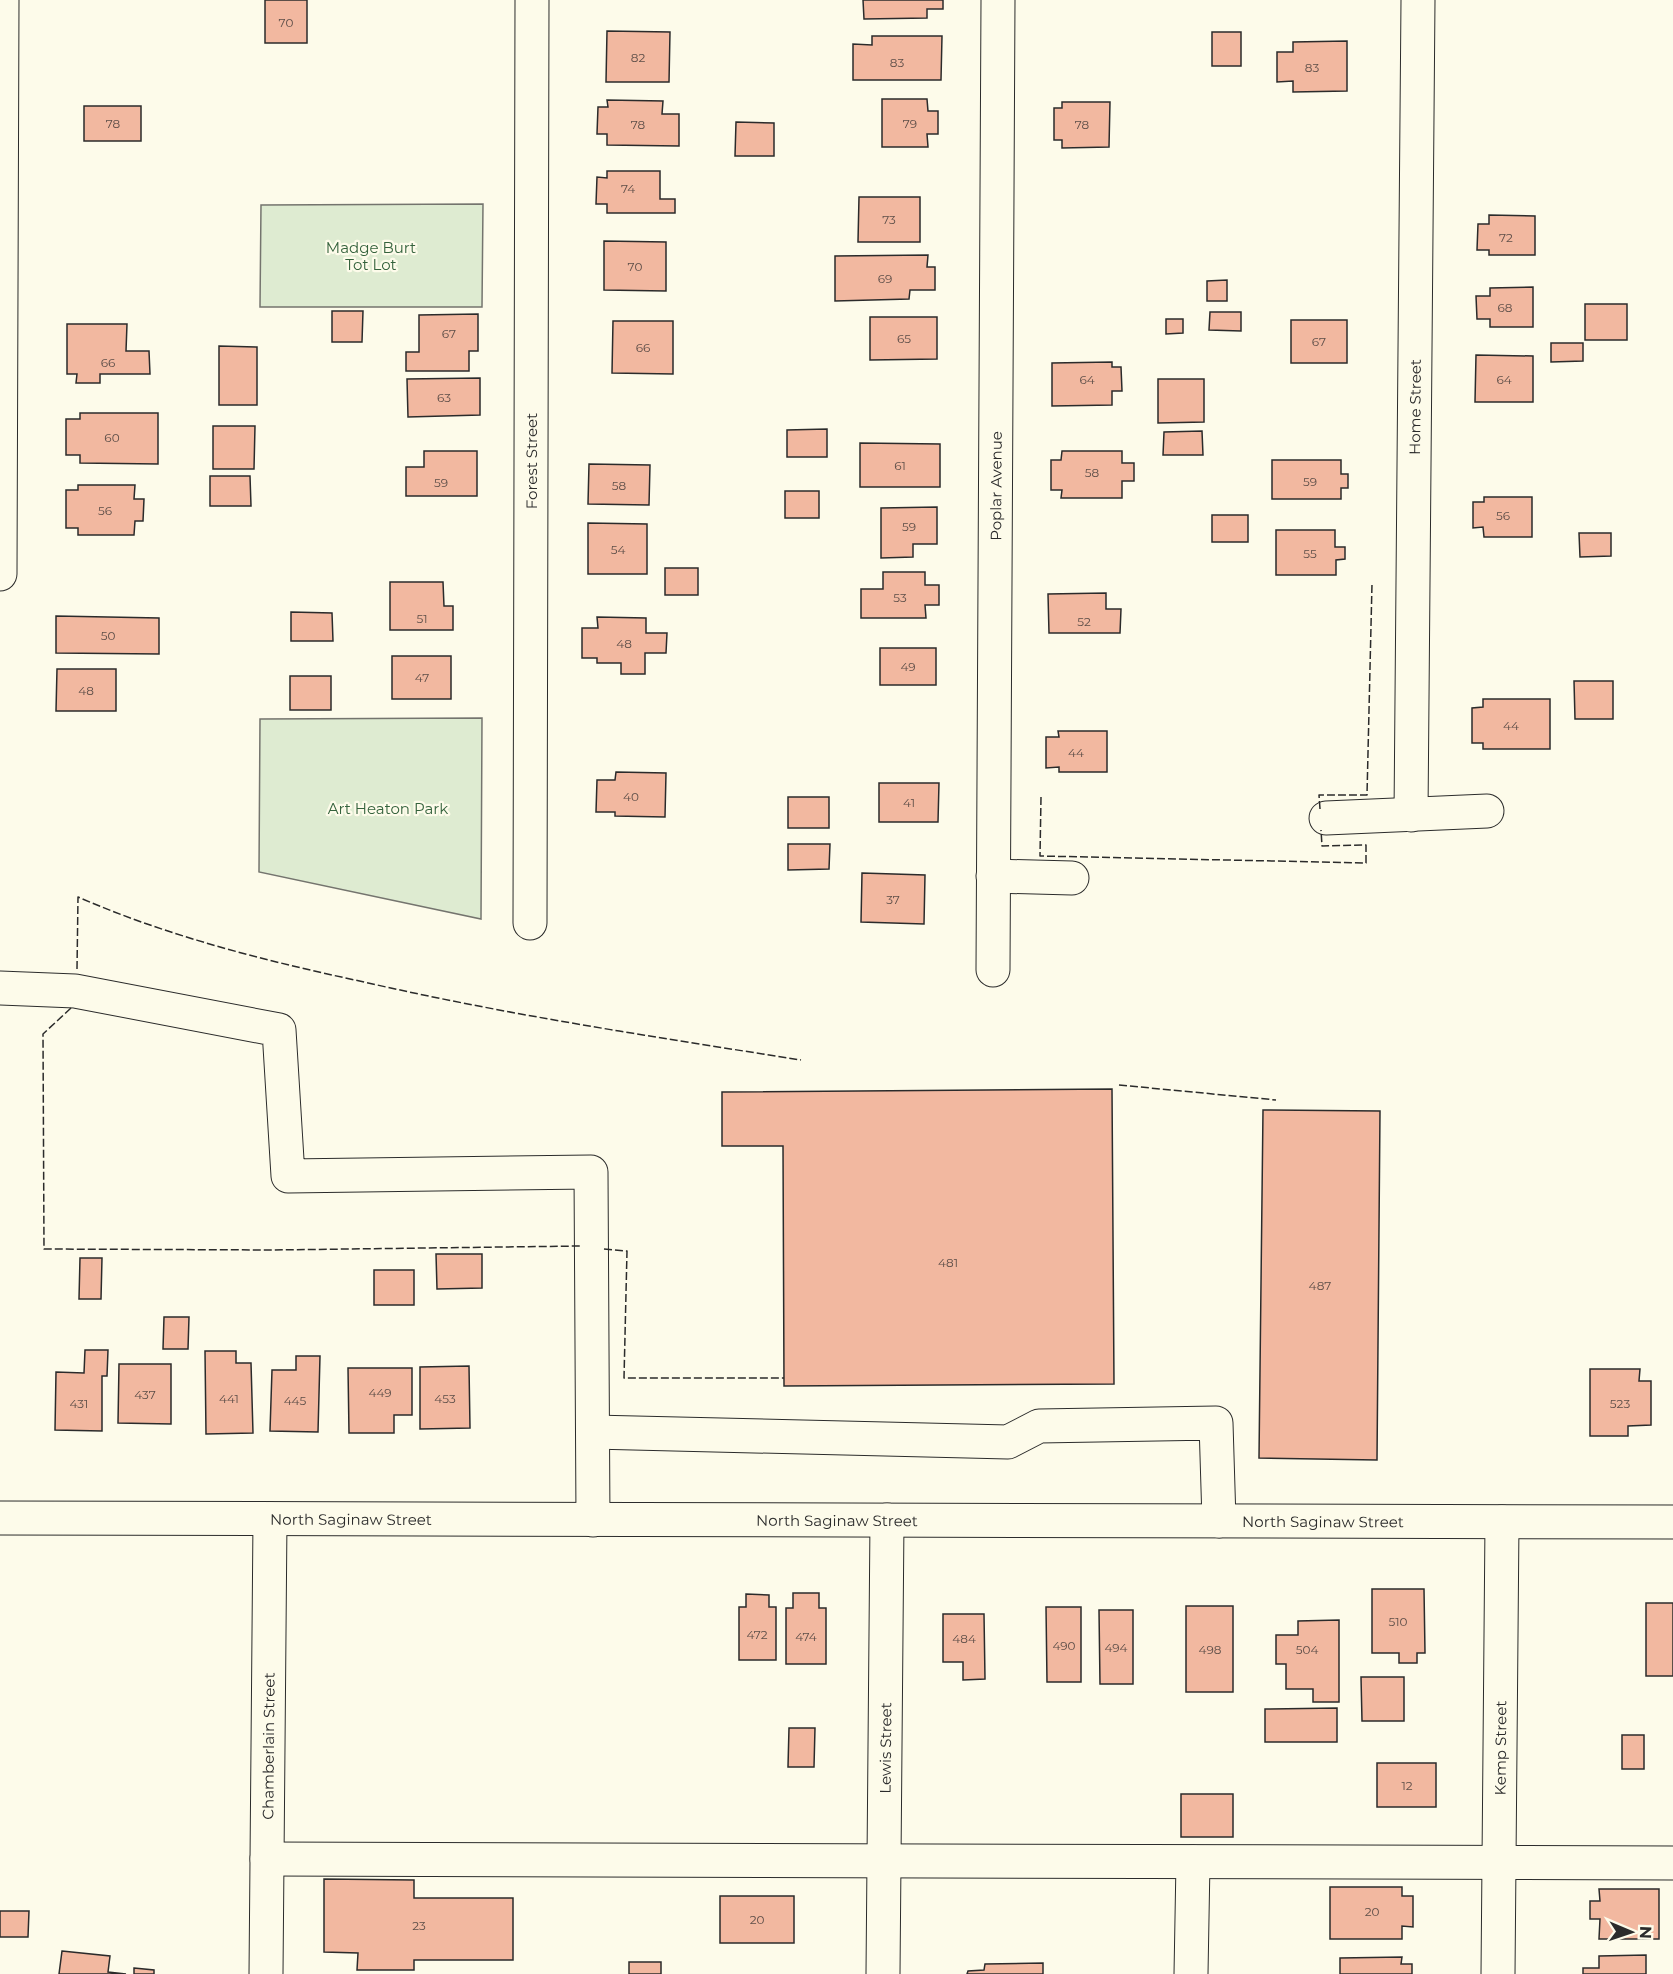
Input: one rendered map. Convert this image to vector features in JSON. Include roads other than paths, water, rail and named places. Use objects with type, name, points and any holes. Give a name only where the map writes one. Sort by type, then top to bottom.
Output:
[{"type":"street","points":[[0,574],[2,0]]},
{"type":"street","name":"Forest Street","points":[[530,923],[532,0]]},
{"type":"street","name":"Poplar Avenue","points":[[993,970],[998,0]]},
{"type":"street","name":"Home Street","points":[[1411,815],[1418,0]]},
{"type":"street","points":[[1326,818],[1486,811]]},
{"type":"street","points":[[993,876],[1072,878]]},
{"type":"street","points":[[0,988],[75,991],[279,1030],[288,1176],[591,1172],[593,1520]]},
{"type":"street","points":[[593,1432],[1008,1442],[1039,1426],[1216,1423],[1219,1521]]},
{"type":"street","name":"North Saginaw Street","points":[[0,1518],[1673,1522]]},
{"type":"street","name":"Chamberlain Street","points":[[266,1974],[270,1519]]},
{"type":"street","name":"Lewis Street","points":[[883,1974],[886,1520]]},
{"type":"street","name":"Kemp Street","points":[[1498,1974],[1502,1522]]},
{"type":"street","points":[[267,1859],[1673,1863]]},
{"type":"street","points":[[1191,1974],[1193,1862]]},
{"type":"park label","name":"Madge Burt Tot Lot","points":[[371,256]]},
{"type":"park label","name":"Art Heaton Park","points":[[388,808]]}]
